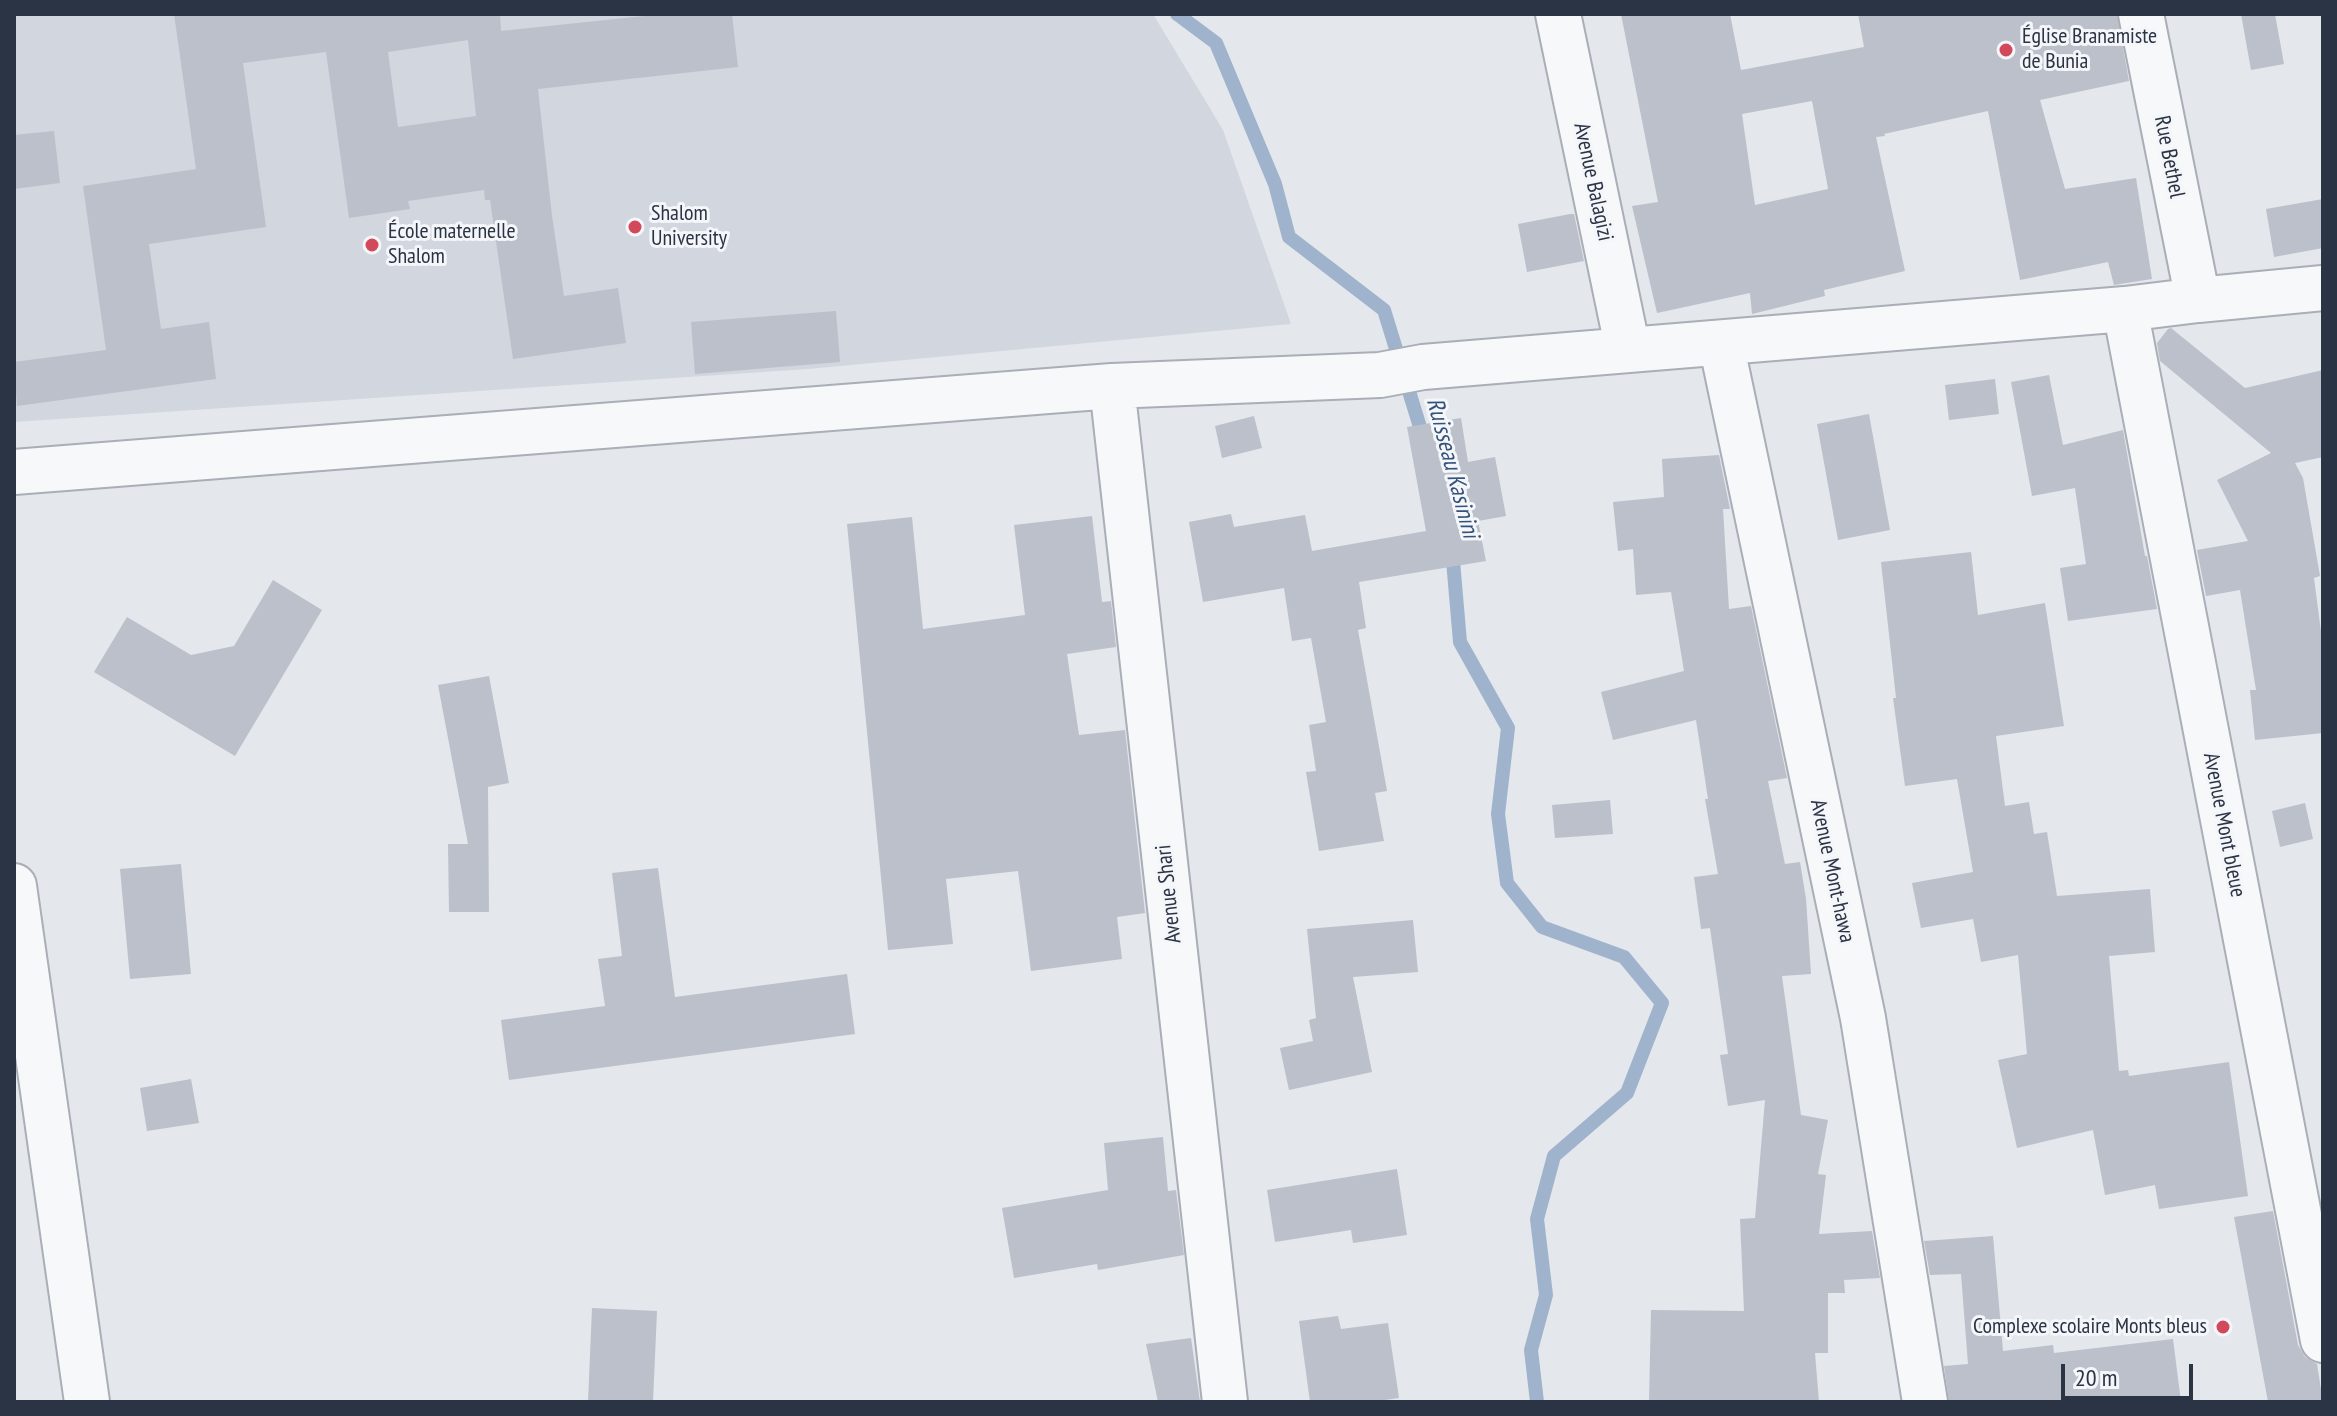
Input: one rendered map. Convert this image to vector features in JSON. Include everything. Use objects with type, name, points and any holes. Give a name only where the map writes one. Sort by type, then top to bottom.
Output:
[{"type":"street","name":"Avenue Balagizi","points":[[1558,14],[1628,350]]},
{"type":"street","name":"Rue Bethel","points":[[2141,14],[2198,300]]},
{"type":"street","points":[[14,472],[1112,386],[1380,375],[1423,367],[2125,309],[2323,288]]},
{"type":"street","name":"Avenue Mont bleue","points":[[2125,309],[2323,1340]]},
{"type":"street","name":"Avenue Mont-hawa","points":[[1721,343],[1863,1018],[1925,1402]]},
{"type":"street","name":"Avenue Shari","points":[[1112,386],[1225,1402]]},
{"type":"street","points":[[14,886],[87,1402]]},
{"type":"shaded area","name":"Shalom University","points":[[14,14],[1153,14],[1223,130],[1291,324],[808,369],[14,422]]},
{"type":"building","points":[[174,14],[500,14],[501,31],[663,14],[732,14],[738,67],[538,89],[564,296],[618,288],[626,343],[513,359],[490,200],[485,200],[484,190],[408,201],[410,209],[349,218],[326,52],[243,63],[266,227],[149,244],[161,329],[209,322],[216,379],[17,406],[14,362],[106,350],[83,186],[196,169]],"holes":[[[468,40],[476,116],[398,127],[388,52]]]},
{"type":"building","points":[[1621,14],[1730,14],[1741,70],[1864,47],[1858,14],[2117,14],[2129,81],[2040,100],[2065,189],[2136,178],[2152,279],[2114,285],[2108,262],[2020,280],[1988,111],[1876,137],[1905,271],[1824,290],[1825,296],[1752,314],[1750,293],[1657,313],[1632,206],[1658,202]],"holes":[[[1812,101],[1828,189],[1755,205],[1742,114]]]},
{"type":"building","points":[[2241,14],[2275,14],[2284,64],[2251,70]]},
{"type":"building","points":[[54,131],[60,183],[14,189],[14,135]]},
{"type":"building","points":[[2323,199],[2323,248],[2274,257],[2266,209]]},
{"type":"building","points":[[1574,214],[1584,261],[1527,272],[1518,224]]},
{"type":"building","points":[[836,311],[840,362],[695,374],[691,322]]},
{"type":"building","points":[[2171,328],[2245,388],[2323,370],[2323,457],[2295,463],[2303,478],[2320,576],[2314,578],[2323,647],[2323,733],[2255,740],[2250,690],[2256,690],[2240,590],[2206,596],[2197,550],[2248,541],[2217,480],[2271,453],[2160,361],[2157,343]]},
{"type":"building","points":[[2049,375],[2063,445],[2123,430],[2157,609],[2068,621],[2060,568],[2086,564],[2075,488],[2032,496],[2011,382]]},
{"type":"building","points":[[1995,379],[1999,414],[1949,420],[1945,385]]},
{"type":"building","points":[[1869,414],[1890,530],[1838,540],[1817,424]]},
{"type":"building","points":[[1254,416],[1262,448],[1222,458],[1215,426]]},
{"type":"building","points":[[1461,418],[1468,462],[1495,457],[1506,516],[1478,521],[1486,561],[1359,582],[1366,628],[1358,630],[1387,791],[1375,793],[1384,841],[1319,851],[1306,772],[1316,771],[1309,725],[1326,722],[1311,638],[1292,641],[1284,588],[1203,602],[1189,522],[1231,514],[1234,527],[1305,515],[1312,551],[1426,531],[1407,427]]},
{"type":"building","points":[[1719,455],[1730,509],[1723,509],[1729,609],[1751,606],[1787,778],[1768,781],[1785,864],[1800,862],[1806,899],[1811,974],[1782,976],[1801,1115],[1828,1120],[1818,1174],[1826,1175],[1819,1234],[1872,1231],[1880,1278],[1844,1280],[1845,1293],[1828,1293],[1828,1353],[1815,1353],[1819,1402],[1649,1402],[1651,1310],[1744,1311],[1740,1219],[1755,1218],[1765,1100],[1728,1106],[1720,1055],[1728,1054],[1710,928],[1701,929],[1694,877],[1718,874],[1696,720],[1613,740],[1601,692],[1684,671],[1671,592],[1636,595],[1633,549],[1618,551],[1613,502],[1664,497],[1662,459]]},
{"type":"building","points":[[1092,516],[1102,602],[1111,601],[1116,647],[1067,654],[1079,735],[1125,730],[1145,913],[1117,917],[1122,959],[1031,971],[1018,871],[946,879],[953,944],[888,950],[847,524],[912,517],[923,629],[1025,615],[1014,525]]},
{"type":"building","points":[[1971,552],[1978,615],[2045,603],[2064,726],[1996,736],[2005,806],[2029,802],[2034,834],[2047,832],[2057,896],[2150,889],[2155,952],[2109,956],[2119,1071],[2128,1070],[2129,1076],[2229,1062],[2248,1196],[2159,1209],[2155,1185],[2105,1195],[2093,1130],[2017,1148],[1998,1060],[2027,1054],[2018,955],[1981,962],[1973,919],[1921,928],[1912,883],[1973,872],[1957,779],[1905,786],[1893,698],[1896,698],[1881,562]]},
{"type":"building","points":[[273,580],[322,610],[235,756],[94,672],[127,617],[191,655],[234,646]]},
{"type":"building","points":[[489,676],[509,783],[488,787],[489,912],[449,912],[448,844],[468,844],[438,685]]},
{"type":"building","points":[[1610,800],[1613,834],[1555,838],[1552,805]]},
{"type":"building","points":[[2305,803],[2313,839],[2280,847],[2272,811]]},
{"type":"building","points":[[181,864],[191,974],[130,979],[120,869]]},
{"type":"building","points":[[658,868],[675,997],[847,974],[855,1034],[509,1080],[501,1020],[605,1006],[598,959],[622,956],[612,873]]},
{"type":"building","points":[[1413,920],[1418,972],[1353,977],[1372,1072],[1289,1090],[1280,1048],[1313,1041],[1309,1020],[1316,1018],[1307,929]]},
{"type":"building","points":[[191,1079],[199,1123],[147,1131],[140,1088]]},
{"type":"building","points":[[1163,1137],[1168,1191],[1176,1190],[1184,1255],[1098,1270],[1097,1264],[1014,1278],[1002,1208],[1108,1190],[1104,1143]]},
{"type":"building","points":[[1397,1169],[1407,1235],[1353,1243],[1351,1230],[1275,1242],[1267,1190]]},
{"type":"building","points":[[2273,1211],[2298,1345],[2305,1357],[2317,1364],[2323,1402],[2268,1402],[2234,1217]]},
{"type":"building","points":[[1993,1236],[2003,1351],[2053,1345],[2054,1353],[2173,1339],[2181,1402],[1949,1402],[1944,1366],[1968,1364],[1961,1274],[1930,1275],[1924,1241]]},
{"type":"building","points":[[592,1308],[657,1311],[653,1402],[588,1402]]},
{"type":"building","points":[[1338,1316],[1341,1329],[1388,1323],[1399,1398],[1370,1402],[1310,1402],[1299,1321]]},
{"type":"building","points":[[1191,1338],[1200,1402],[1158,1402],[1146,1344]]},
{"type":"waterway","name":"Ruisseau Kasinini","points":[[1177,14],[1216,43],[1275,184],[1289,237],[1384,310],[1424,440]]},
{"type":"waterway","name":"Ruisseau Kasinini","points":[[1452,549],[1460,642],[1508,728],[1498,814],[1507,883],[1542,927],[1624,957],[1662,1003],[1627,1093],[1554,1156],[1537,1219],[1546,1295],[1531,1350],[1537,1402]]},
{"type":"place","name":"Église Branamiste de Bunia","points":[[2006,50]]},
{"type":"place","name":"Shalom University","points":[[635,227]]},
{"type":"place","name":"École maternelle Shalom","points":[[372,245]]},
{"type":"place","name":"Complexe scolaire Monts bleus","points":[[2223,1327]]}]
